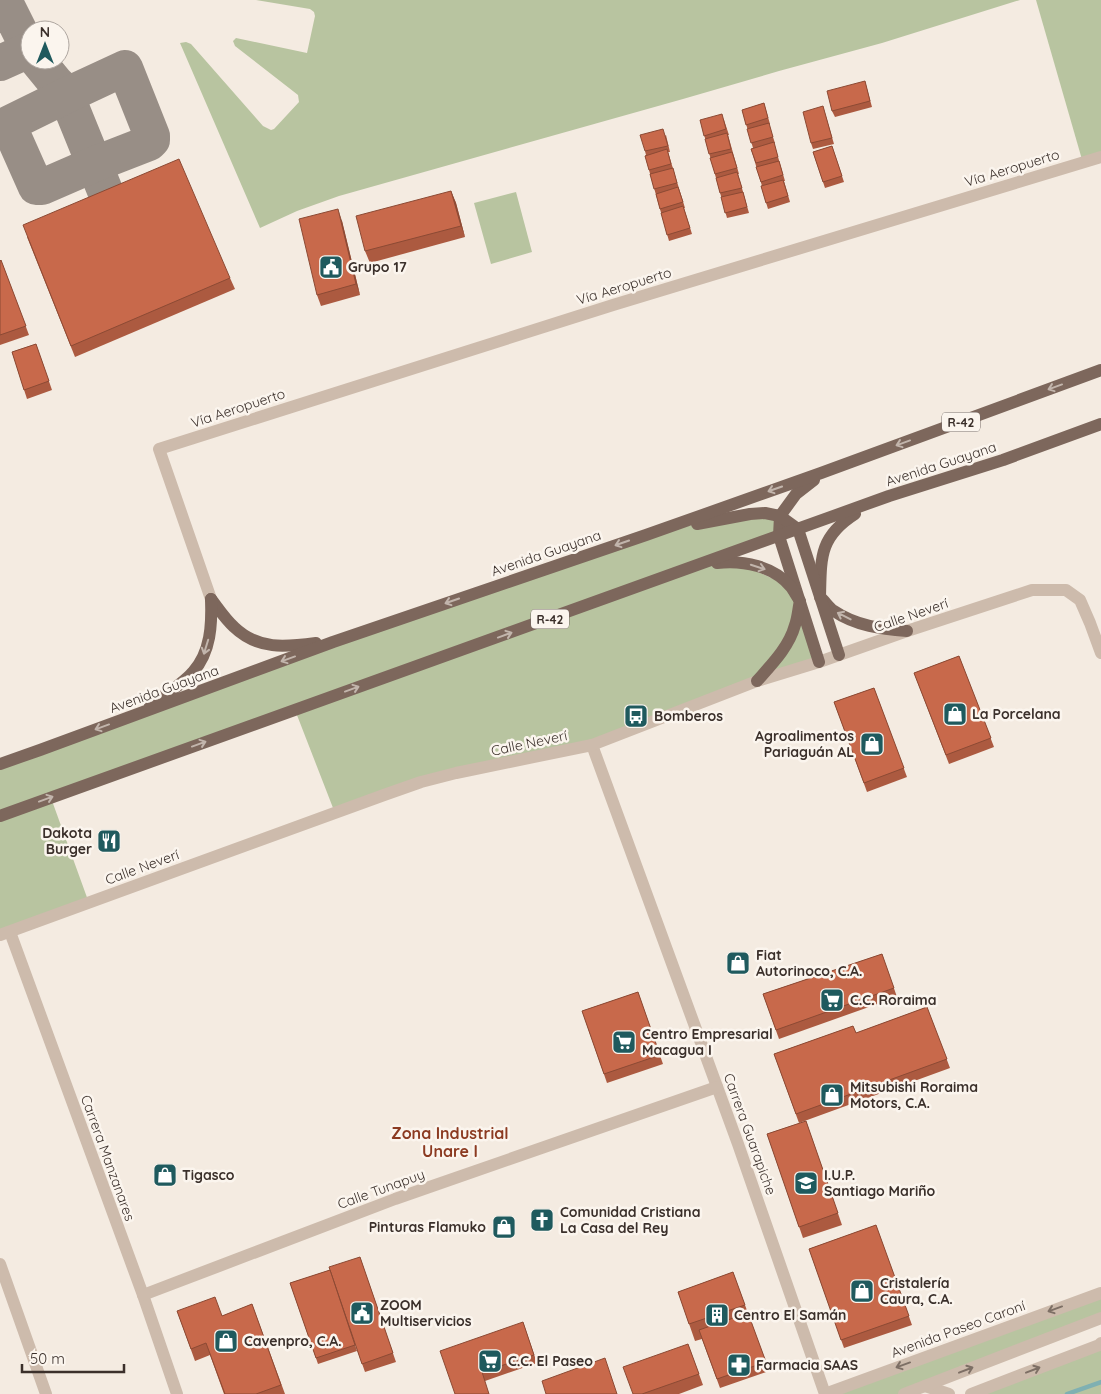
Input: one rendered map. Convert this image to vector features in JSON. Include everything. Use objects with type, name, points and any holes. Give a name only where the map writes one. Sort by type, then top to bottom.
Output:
[{"type":"main road","name":"Avenida Guayana","points":[[0,764],[333,642],[646,535],[1101,370]]},
{"type":"main road","name":"Avenida Guayana","points":[[0,816],[889,496],[1003,460],[1101,424]]},
{"type":"main road","points":[[819,662],[779,536],[780,516],[796,494],[821,473]]},
{"type":"main road","points":[[889,496],[854,514],[832,533],[824,547],[821,565],[820,597],[833,611],[856,622],[881,629],[907,631]]},
{"type":"main road","points":[[646,535],[750,514],[765,513],[780,516],[798,529],[839,655]]},
{"type":"main road","points":[[692,567],[728,562],[752,564],[779,576],[791,587],[800,601],[795,625],[787,644],[778,658],[757,681]]},
{"type":"main road","points":[[211,599],[234,627],[250,638],[267,645],[287,647],[333,642]]},
{"type":"main road","points":[[136,715],[193,672],[203,657],[212,623],[211,599]]},
{"type":"street","name":"Vía Aeropuerto","points":[[211,599],[159,449],[613,305],[1101,157]]},
{"type":"street","name":"Calle Neverí","points":[[5,934],[384,794],[456,773],[592,745],[757,681],[1032,590],[1066,590],[1080,600],[1101,653]]},
{"type":"street","name":"Carrera Guarapiche","points":[[592,745],[738,1144],[825,1394]]},
{"type":"street","name":"Carrera Manzanares","points":[[5,934],[143,1295],[178,1394]]},
{"type":"street","name":"Calle Tunapuy","points":[[143,1295],[395,1198],[717,1087]]},
{"type":"street","points":[[0,1264],[46,1394]]},
{"type":"street","name":"Avenida Paseo Caroní","points":[[825,1394],[1101,1292]]},
{"type":"street","points":[[904,1394],[1101,1318]]},
{"type":"street","points":[[971,1394],[1101,1343]]},
{"type":"street","points":[[925,1386],[949,1394]]},
{"type":"green space","points":[[256,0],[1020,0],[882,43],[339,196],[297,211],[260,228],[180,43],[186,42],[191,44],[263,126],[271,130],[274,129],[299,102],[298,95],[235,46],[233,41],[236,38],[307,53],[315,16],[314,12],[310,9]]},
{"type":"green space","points":[[1036,0],[1101,0],[1101,157],[1083,163]]},
{"type":"green space","points":[[516,192],[532,252],[491,264],[474,203]]},
{"type":"green space","points":[[734,516],[780,516],[779,536],[696,566],[736,562],[791,587],[819,662],[593,745],[457,773],[335,813],[295,710],[51,798],[89,903],[0,936],[0,764],[646,535]]},
{"type":"green space","points":[[1101,1293],[1101,1318],[904,1394],[825,1394]]},
{"type":"green space","points":[[1101,1343],[1101,1394],[971,1394]]},
{"type":"building","points":[[865,81],[870,101],[832,111],[827,91]]},
{"type":"building","points":[[764,103],[768,118],[746,125],[742,110]]},
{"type":"building","points":[[823,106],[832,138],[811,143],[803,112]]},
{"type":"building","points":[[722,114],[726,129],[704,136],[700,120]]},
{"type":"building","points":[[769,123],[773,137],[751,143],[747,129]]},
{"type":"building","points":[[663,129],[668,146],[645,151],[640,135]]},
{"type":"building","points":[[727,133],[731,149],[709,154],[705,139]]},
{"type":"building","points":[[774,142],[778,157],[756,163],[751,149]]},
{"type":"building","points":[[832,146],[842,176],[823,182],[813,152]]},
{"type":"building","points":[[667,149],[671,164],[649,170],[645,156]]},
{"type":"building","points":[[732,152],[737,168],[715,174],[710,158]]},
{"type":"building","points":[[179,159],[230,278],[71,346],[23,225]]},
{"type":"building","points":[[779,161],[783,175],[761,182],[756,167]]},
{"type":"building","points":[[673,168],[677,183],[654,189],[650,174]]},
{"type":"building","points":[[737,172],[742,188],[720,193],[716,178]]},
{"type":"building","points":[[783,180],[788,196],[766,203],[761,186]]},
{"type":"building","points":[[678,187],[683,202],[660,209],[656,194]]},
{"type":"building","points":[[451,191],[461,226],[365,251],[356,216]]},
{"type":"building","points":[[743,192],[747,207],[725,213],[721,197]]},
{"type":"building","points":[[683,206],[690,228],[667,235],[661,213]]},
{"type":"building","points":[[338,209],[356,284],[317,295],[299,219]]},
{"type":"building","points":[[0,261],[26,326],[0,335]]},
{"type":"building","points":[[36,344],[49,381],[24,390],[12,352]]},
{"type":"building","name":"La Porcelana","points":[[959,656],[991,738],[946,755],[914,673]]},
{"type":"building","name":"Agroalimentos Pariaguán AL","points":[[874,688],[904,768],[864,783],[834,702]]},
{"type":"building","name":"C.C. Roraima","points":[[882,954],[894,988],[776,1030],[763,994]]},
{"type":"building","name":"Centro Empresarial Macagua I","points":[[638,992],[660,1055],[604,1074],[582,1011]]},
{"type":"building","name":"Mitsubishi Roraima Motors, C.A.","points":[[927,1007],[947,1059],[796,1114],[774,1054],[853,1026],[856,1033]]},
{"type":"building","points":[[806,1121],[838,1213],[799,1227],[767,1134]]},
{"type":"building","name":"Cristalería Caura, C.A.","points":[[876,1225],[909,1316],[841,1340],[809,1249]]},
{"type":"building","name":"ZOOM Multiservicios","points":[[360,1257],[393,1353],[362,1364],[329,1267]]},
{"type":"building","points":[[330,1270],[355,1345],[316,1358],[290,1283]]},
{"type":"building","points":[[733,1272],[745,1305],[689,1324],[678,1292]]},
{"type":"building","name":"Cavenpro, C.A.","points":[[215,1297],[222,1316],[252,1304],[281,1385],[256,1394],[225,1394],[206,1343],[191,1349],[177,1311]]},
{"type":"building","points":[[748,1313],[766,1362],[717,1379],[699,1330]]},
{"type":"building","name":"C.C. El Paseo","points":[[523,1322],[534,1355],[482,1372],[489,1394],[455,1394],[440,1351]]},
{"type":"building","points":[[688,1344],[699,1374],[642,1394],[633,1394],[623,1367]]},
{"type":"building","points":[[605,1358],[617,1394],[546,1394],[542,1381]]},
{"type":"waterway","points":[[1067,1394],[1101,1382]]},
{"type":"taxiway","points":[[4,0],[20,32]]},
{"type":"taxiway","points":[[0,63],[20,54]]},
{"type":"taxiway","points":[[125,68],[152,140],[149,143],[42,187],[36,187],[8,124],[125,68]]},
{"type":"taxiway","points":[[45,70],[65,92],[108,198]]},
{"type":"place","name":"Grupo 17","points":[[331,267]]},
{"type":"place","name":"La Porcelana","points":[[955,714]]},
{"type":"place","name":"Bomberos","points":[[636,716]]},
{"type":"place","name":"Agroalimentos Pariaguán AL","points":[[872,744]]},
{"type":"place","name":"Dakota Burger","points":[[109,841]]},
{"type":"place","name":"Fiat Autorinoco, C.A.","points":[[738,963]]},
{"type":"place","name":"C.C. Roraima","points":[[832,1000]]},
{"type":"place","name":"Centro Empresarial Macagua I","points":[[624,1042]]},
{"type":"place","name":"Mitsubishi Roraima Motors, C.A.","points":[[832,1095]]},
{"type":"place","name":"Tigasco","points":[[165,1175]]},
{"type":"place","name":"I.U.P. Santiago Mariño","points":[[806,1183]]},
{"type":"place","name":"Comunidad Cristiana La Casa del Rey","points":[[542,1220]]},
{"type":"place","name":"Pinturas Flamuko","points":[[504,1227]]},
{"type":"place","name":"Cristalería Caura, C.A.","points":[[862,1291]]},
{"type":"place","name":"ZOOM Multiservicios","points":[[362,1313]]},
{"type":"place","name":"Centro El Samán","points":[[717,1315]]},
{"type":"place","name":"Cavenpro, C.A.","points":[[226,1341]]},
{"type":"place","name":"C.C. El Paseo","points":[[490,1361]]},
{"type":"place","name":"Farmacia SAAS","points":[[739,1365]]},
{"type":"district","name":"Zona Industrial Unare I","points":[[450,1142]]}]
